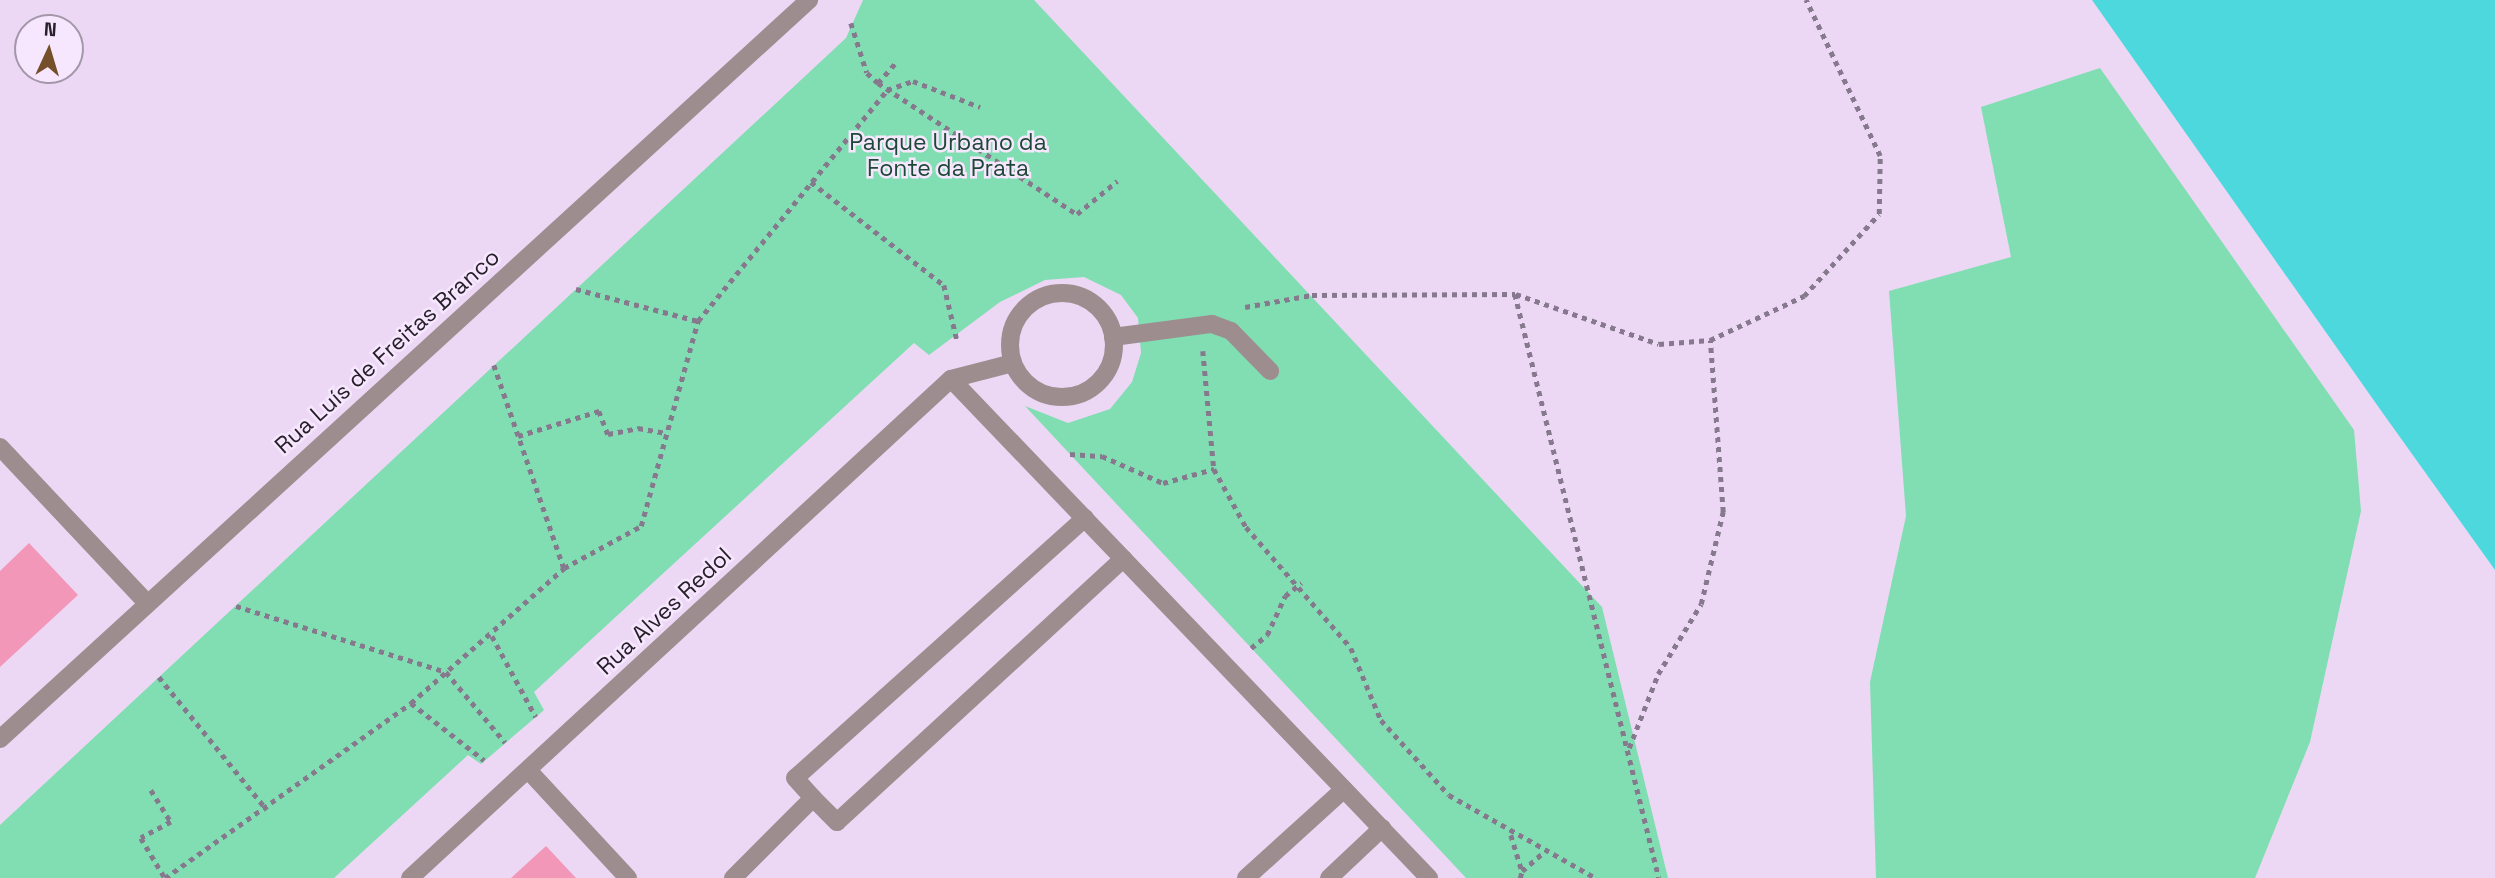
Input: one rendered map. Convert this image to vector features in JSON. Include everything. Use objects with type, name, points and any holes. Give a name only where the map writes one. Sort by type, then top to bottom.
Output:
[{"type":"street","name":"Rua Luís de Freitas Branco","points":[[0,739],[809,0]]},
{"type":"street","points":[[1063,293],[1094,304],[1113,337],[1109,366],[1099,380],[1069,396],[1035,389],[1013,363],[1009,346],[1019,315],[1046,295],[1063,293]]},
{"type":"street","points":[[1113,337],[1196,323],[1231,331],[1270,371]]},
{"type":"street","points":[[1013,363],[951,379],[1429,878]]},
{"type":"street","name":"Rua Alves Redol","points":[[410,878],[951,379]]},
{"type":"street","points":[[0,447],[147,603]]},
{"type":"street","points":[[1085,518],[795,778],[813,798],[837,822],[1123,559]]},
{"type":"street","points":[[527,770],[628,878]]},
{"type":"street","points":[[1246,878],[1344,789]]},
{"type":"street","points":[[733,878],[813,798]]},
{"type":"street","points":[[1329,878],[1382,828]]},
{"type":"path","points":[[1596,878],[1511,835],[1449,795],[1381,720],[1351,649],[1301,583],[1246,527],[1214,469],[1210,381],[1196,323],[1260,302],[1312,295],[1515,293],[1660,344],[1710,340],[1804,296],[1879,214],[1880,156],[1807,0]]},
{"type":"path","points":[[851,23],[867,74],[887,90],[1076,214],[1117,181]]},
{"type":"path","points":[[878,83],[897,61]]},
{"type":"path","points":[[151,790],[171,822],[141,838],[165,878],[267,810],[411,704],[492,636],[564,568],[641,526],[698,321],[887,90],[913,81],[980,107]]},
{"type":"path","points":[[811,182],[944,285],[957,340]]},
{"type":"path","points":[[576,289],[698,321]]},
{"type":"path","points":[[1515,293],[1659,878]]},
{"type":"path","points":[[1629,749],[1658,674],[1701,604],[1723,512],[1710,340]]},
{"type":"path","points":[[494,365],[564,568]]},
{"type":"path","points":[[518,436],[599,411],[608,434],[638,428],[665,433]]},
{"type":"path","points":[[1070,454],[1102,456],[1163,483],[1214,469]]},
{"type":"path","points":[[1251,648],[1268,635],[1285,596],[1301,583]]},
{"type":"path","points":[[236,606],[446,672],[505,743]]},
{"type":"path","points":[[492,636],[536,717]]},
{"type":"path","points":[[159,677],[267,810]]},
{"type":"path","points":[[411,704],[484,760]]},
{"type":"path","points":[[1511,835],[1522,871],[1520,878]]},
{"type":"path","points":[[1522,871],[1545,851]]},
{"type":"green space","name":"Parque Urbano da Fonte da Prata","points":[[863,0],[1034,0],[1602,607],[1668,878],[1466,878],[1025,406],[1068,423],[1110,409],[1132,382],[1141,353],[1138,318],[1121,295],[1084,277],[1045,280],[1000,302],[929,355],[914,343],[534,692],[544,710],[481,764],[468,755],[334,878],[0,878],[0,825],[846,38]]},
{"type":"green space","points":[[2100,68],[2354,430],[2361,511],[2310,742],[2255,878],[1876,878],[1870,682],[1906,516],[1889,291],[2011,257],[1981,107]]},
{"type":"shaded area","points":[[2092,0],[2495,0],[2495,570],[2382,412]]},
{"type":"building","points":[[29,543],[78,595],[0,667],[0,571]]},
{"type":"building","points":[[546,846],[576,878],[511,878]]}]
